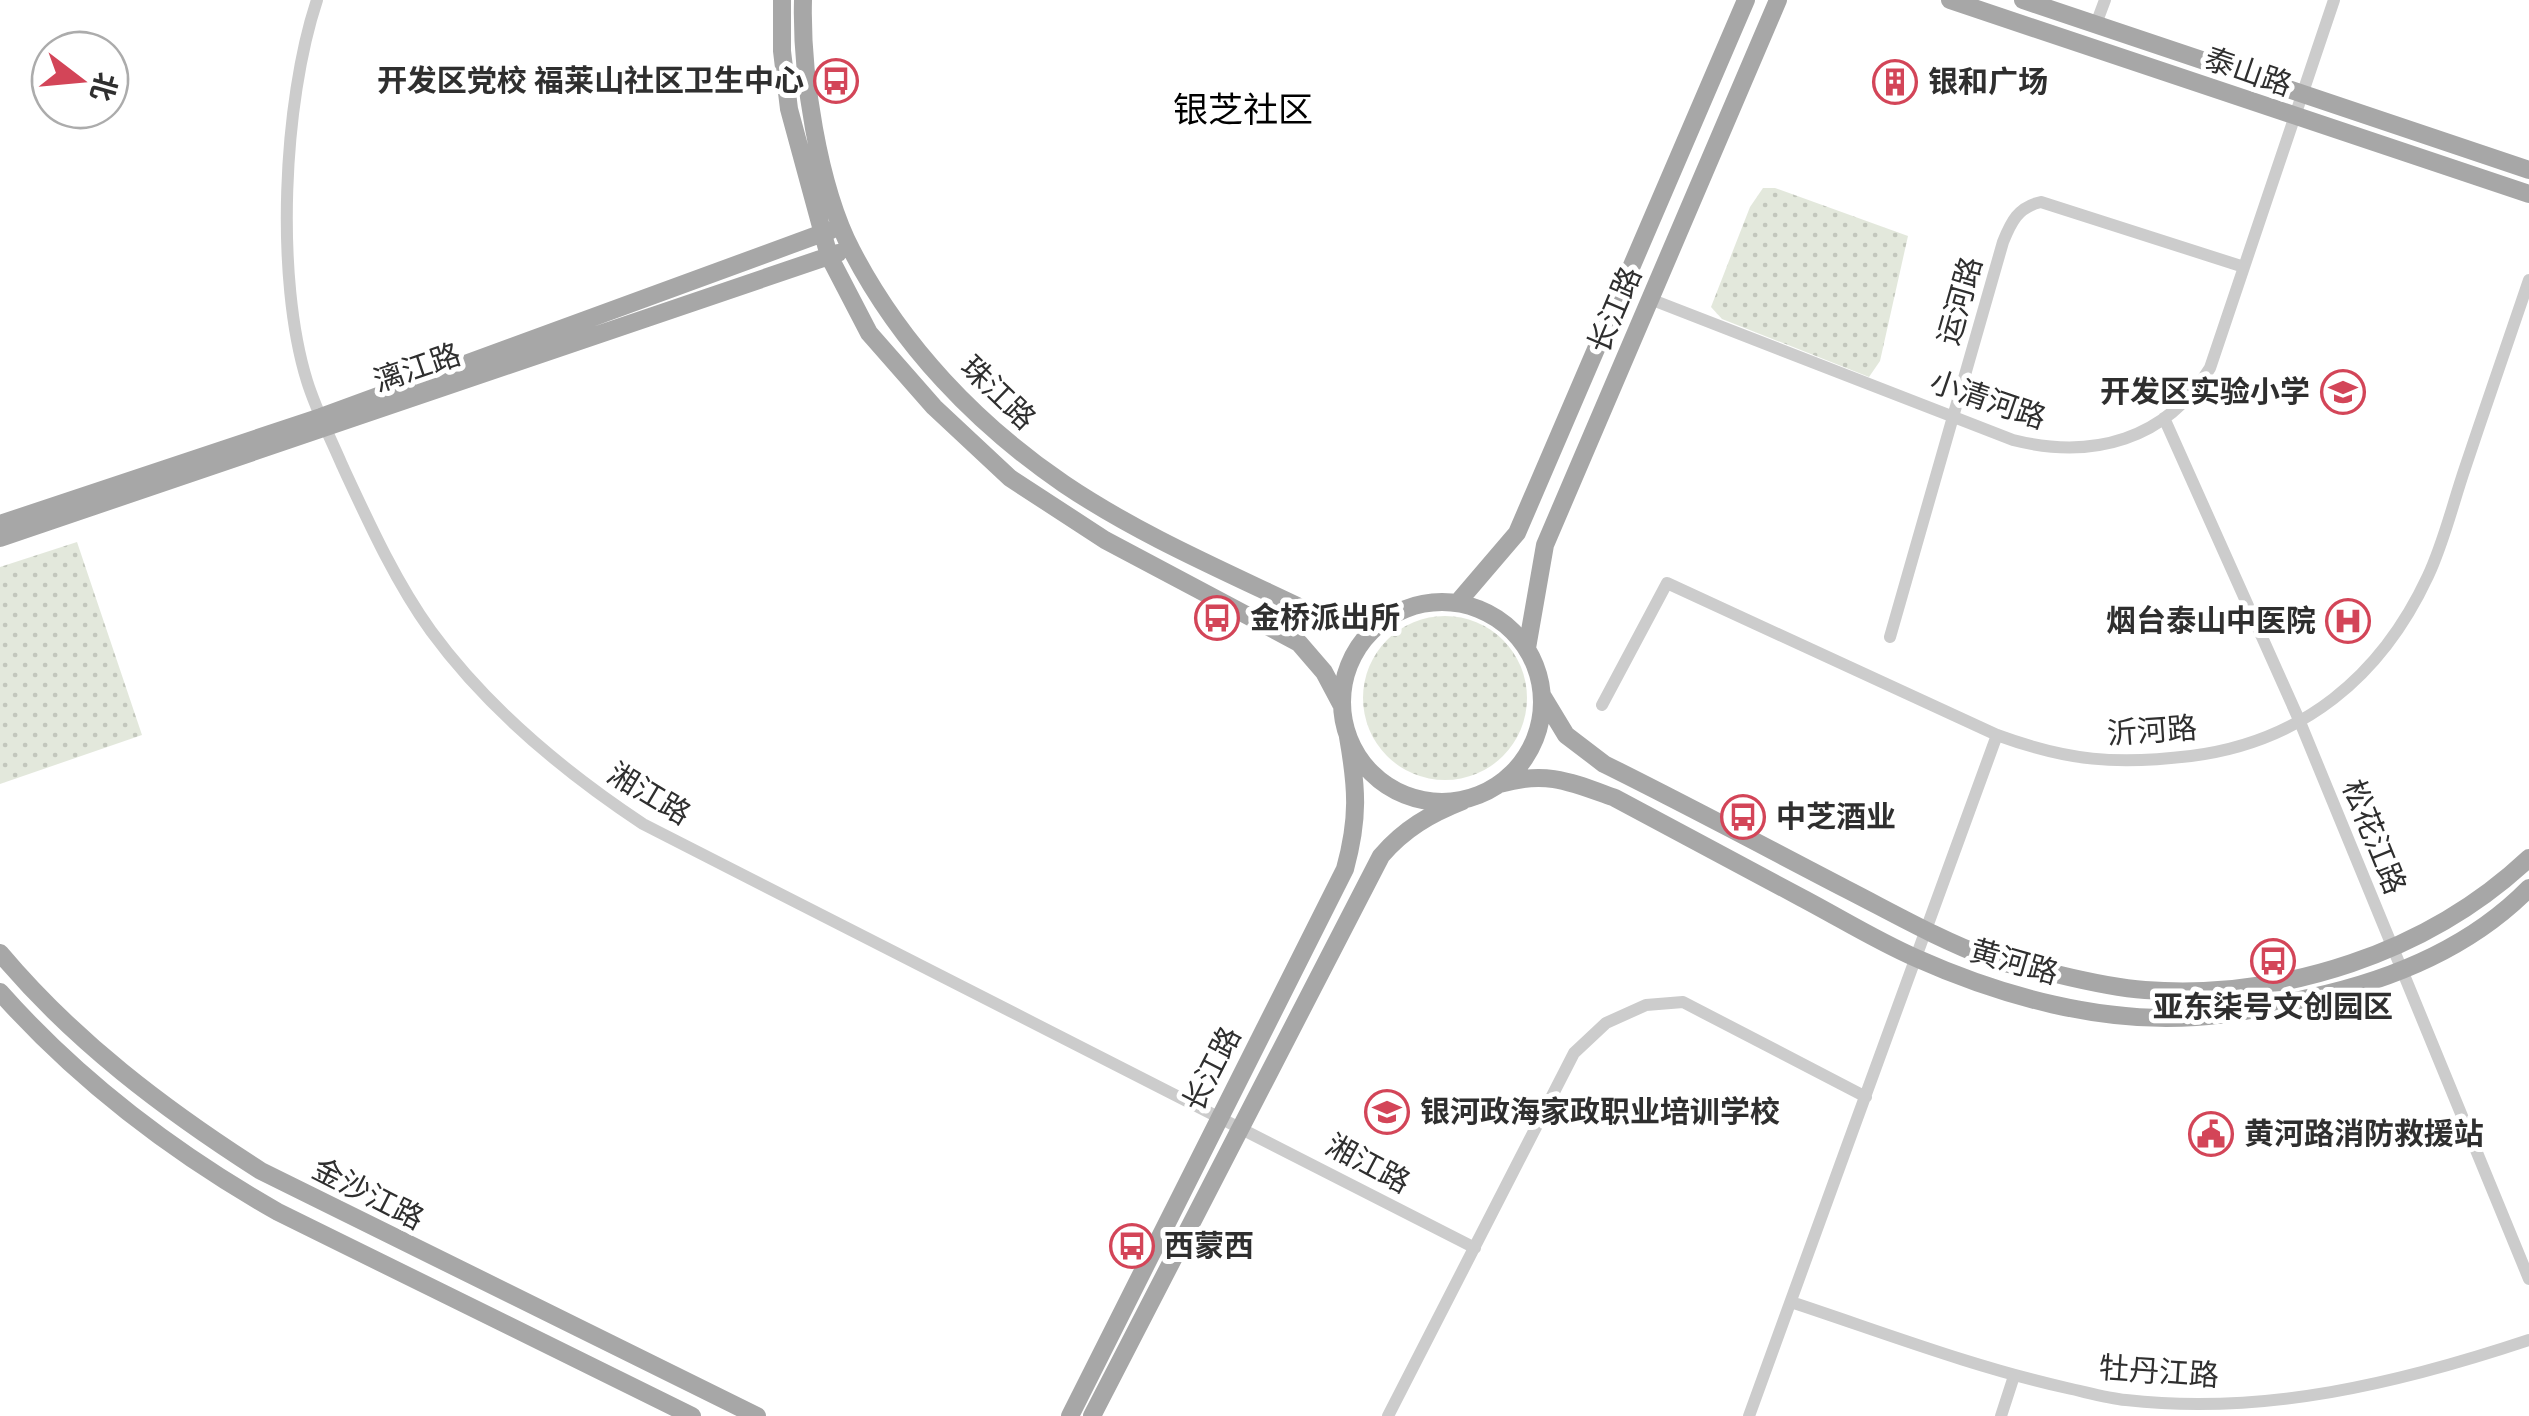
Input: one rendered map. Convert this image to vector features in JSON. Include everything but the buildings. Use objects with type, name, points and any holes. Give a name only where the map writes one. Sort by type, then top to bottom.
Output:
[{"type":"main road","points":[[782,0],[782,52],[789,108],[830,256],[869,333],[934,407],[1010,478],[1105,540],[1299,644],[1324,672],[1342,704],[1348,737],[1359,759],[1373,775],[1402,794],[1441,803],[1462,800],[1500,784],[1522,763],[1533,744],[1543,697],[1527,648],[1503,622],[1458,602],[1422,603],[1386,618],[1356,650],[1342,704]]},
{"type":"main road","name":"珠江路","points":[[803,0],[807,93],[841,226],[850,249],[894,323],[954,392],[1028,458],[1067,486],[1177,548],[1312,613],[1345,619],[1386,618]]},
{"type":"main road","name":"长江路","points":[[1527,648],[1544,545],[1778,0]]},
{"type":"main road","points":[[1759,45],[1789,0]]},
{"type":"main road","name":"泰山路","points":[[1950,0],[2529,194]]},
{"type":"main road","name":"泰山路","points":[[2023,0],[2529,170]]},
{"type":"main road","name":"长江路","points":[[1458,602],[1517,533],[1745,2]]},
{"type":"main road","name":"漓江路","points":[[0,538],[323,422],[841,226]]},
{"type":"main road","name":"漓江路","points":[[0,524],[850,249]]},
{"type":"main road","name":"黄河路","points":[[1543,697],[1566,735],[1604,764],[1925,930],[1992,960],[2091,982],[2144,990],[2193,991],[2268,983],[2345,966],[2393,950],[2446,920],[2529,858]]},
{"type":"main road","name":"长江路","points":[[1070,1416],[1346,869],[1358,798],[1348,737]]},
{"type":"main road","name":"黄河路","points":[[1500,784],[1524,776],[1548,776],[1614,798],[1913,957],[1979,984],[2084,1010],[2144,1017],[2196,1018],[2276,1005],[2404,972],[2458,942],[2529,888]]},
{"type":"main road","name":"长江路","points":[[1092,1416],[1380,856],[1396,838],[1462,800]]},
{"type":"main road","name":"金沙江路","points":[[0,953],[77,1036],[190,1126],[260,1170],[758,1416]]},
{"type":"main road","name":"金沙江路","points":[[0,992],[42,1040],[110,1099],[176,1150],[227,1182],[278,1212],[692,1416]]},
{"type":"street","name":"湘江路","points":[[317,0],[297,84],[290,155],[289,267],[306,379],[371,528],[431,630],[514,724],[581,783],[642,824],[1475,1248]]},
{"type":"street","points":[[2096,24],[2106,0]]},
{"type":"street","name":"小清河路","points":[[1650,299],[2014,440],[2064,449],[2116,443],[2140,433],[2195,392],[2210,368],[2334,0]]},
{"type":"street","name":"运河路","points":[[1890,636],[2002,242],[2013,218],[2028,205],[2041,202],[2244,267]]},
{"type":"street","name":"沂河路","points":[[1602,705],[1668,583],[1996,735],[2032,748],[2087,760],[2136,762],[2255,743],[2326,708],[2395,634],[2428,575],[2529,280]]},
{"type":"street","name":"松花江路","points":[[2164,418],[2300,722],[2529,1279]]},
{"type":"street","points":[[1750,1416],[1996,735]]},
{"type":"street","points":[[1388,1416],[1574,1053],[1606,1022],[1646,1006],[1684,1002],[1866,1098]]},
{"type":"street","name":"牡丹江路","points":[[1791,1302],[2014,1376],[2125,1400],[2220,1404],[2344,1392],[2439,1370],[2529,1340]]},
{"type":"street","points":[[2000,1416],[2014,1376]]},
{"type":"shaded area","points":[[1763,188],[1775,188],[1908,236],[1880,361],[1869,377],[1722,319],[1711,307],[1750,207]]},
{"type":"shaded area","points":[[77,542],[142,735],[0,784],[0,567]]},
{"type":"shaded area","points":[[1445,616],[1476,622],[1503,640],[1521,667],[1527,698],[1521,729],[1503,756],[1476,774],[1445,780],[1414,774],[1387,756],[1369,729],[1363,698],[1369,667],[1387,640],[1414,622]]},
{"type":"place","name":"开发区党校 福莱山社区卫生中心","points":[[836,81]]},
{"type":"place","name":"银和广场","points":[[1895,82]]},
{"type":"place","name":"开发区实验小学","points":[[2343,392]]},
{"type":"place","name":"金桥派出所","points":[[1217,618]]},
{"type":"place","name":"烟台泰山中医院","points":[[2348,621]]},
{"type":"place","name":"中芝酒业","points":[[1743,817]]},
{"type":"place","name":"亚东柒号文创园区","points":[[2273,961]]},
{"type":"place","name":"银河政海家政职业培训学校","points":[[1387,1112]]},
{"type":"place","name":"黄河路消防救援站","points":[[2211,1134]]},
{"type":"place","name":"西蒙西","points":[[1132,1246]]},
{"type":"district","name":"银芝社区","points":[[1243,110]]}]
